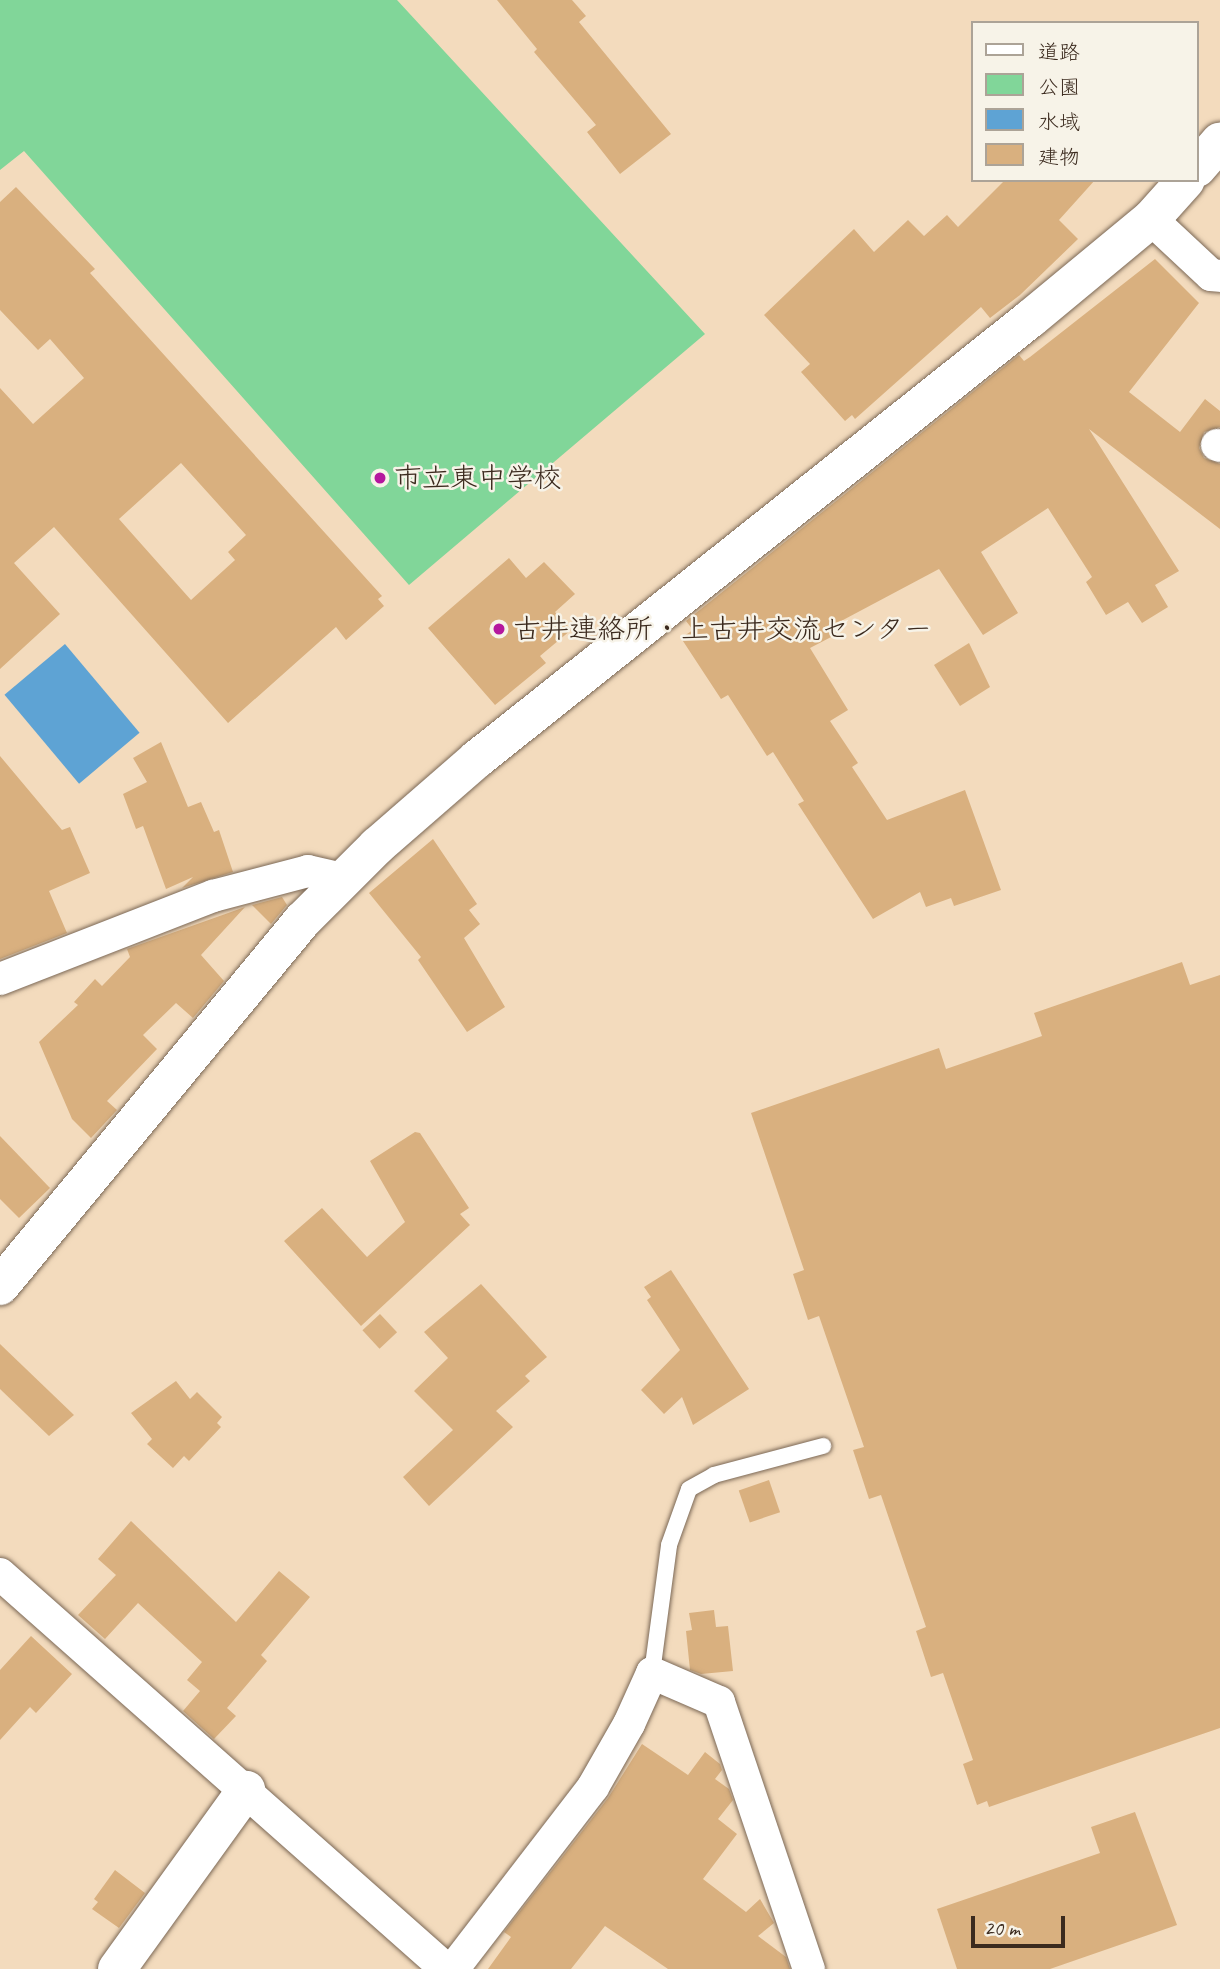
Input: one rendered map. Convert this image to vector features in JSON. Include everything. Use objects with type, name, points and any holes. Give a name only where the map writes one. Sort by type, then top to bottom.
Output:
[{"type":"street","points":[[1199,166],[1220,142]]},
{"type":"street","points":[[0,1286],[136,1116],[303,920],[344,879],[477,759],[901,425],[1151,219],[1184,182]]},
{"type":"street","points":[[1151,219],[1211,275],[1220,276]]},
{"type":"street","points":[[0,979],[214,896],[308,871],[344,879]]},
{"type":"street","points":[[0,1574],[446,1969]]},
{"type":"street","points":[[453,1969],[593,1787],[629,1724],[652,1673],[719,1702],[809,1969]]},
{"type":"street","points":[[117,1969],[246,1790]]},
{"type":"lane","points":[[652,1673],[669,1545],[689,1489],[713,1475],[823,1446]]},
{"type":"green space","points":[[0,0],[397,0],[705,334],[409,585],[24,151],[0,170]]},
{"type":"water","points":[[65,644],[140,733],[79,784],[4,695]]},
{"type":"building","points":[[497,0],[572,0],[586,16],[579,22],[671,134],[620,174],[587,132],[596,125],[534,52],[537,49]]},
{"type":"building","points":[[1003,182],[1093,182],[1059,220],[1078,239],[1020,295],[990,318],[981,307],[855,419],[852,415],[845,421],[801,372],[810,364],[764,315],[854,229],[874,252],[908,220],[924,236],[947,215],[958,227]]},
{"type":"building","points":[[16,187],[95,269],[90,273],[382,596],[378,599],[384,606],[346,640],[336,627],[228,723],[54,527],[14,563],[60,614],[0,669],[0,388],[33,424],[84,378],[50,339],[38,350],[0,310],[0,202]],"holes":[[[181,463],[246,535],[228,552],[235,560],[191,600],[119,519]]]},
{"type":"building","points":[[1155,259],[1199,303],[1129,392],[1180,432],[1205,399],[1220,411],[1220,427],[1204,432],[1199,448],[1204,458],[1220,464],[1220,529],[1089,429],[1179,571],[1155,585],[1168,607],[1142,623],[1128,602],[1106,615],[1086,582],[1092,577],[1048,508],[981,552],[1018,613],[983,635],[939,569],[828,628],[833,636],[810,648],[848,710],[830,721],[858,763],[852,767],[887,820],[965,790],[1001,890],[954,906],[951,898],[926,907],[920,892],[873,919],[798,804],[804,801],[773,752],[767,756],[728,695],[721,699],[681,638],[693,630],[686,621],[1019,355],[1024,361],[1030,357]]},
{"type":"building","name":"古井連絡所・上古井交流センター","points":[[509,558],[526,578],[544,562],[575,594],[555,612],[571,630],[540,656],[546,663],[495,705],[428,628]]},
{"type":"building","points":[[969,643],[990,687],[960,706],[934,665]]},
{"type":"building","points":[[161,742],[188,807],[201,802],[214,832],[219,830],[233,872],[182,888],[193,877],[166,889],[143,826],[136,829],[123,794],[147,782],[133,758]]},
{"type":"building","points":[[0,756],[62,830],[70,827],[90,873],[49,891],[67,933],[0,959]]},
{"type":"building","points":[[433,839],[477,904],[469,910],[480,924],[464,938],[505,1007],[467,1032],[418,960],[421,957],[369,893]]},
{"type":"building","points":[[282,897],[287,905],[271,924],[252,905]]},
{"type":"building","points":[[245,907],[201,955],[224,981],[193,1018],[176,1003],[143,1035],[157,1049],[107,1101],[117,1110],[91,1138],[72,1119],[39,1042],[78,1005],[74,1002],[95,979],[102,986],[130,957],[127,949]]},
{"type":"building","points":[[1182,962],[1190,985],[1220,975],[1220,1728],[989,1807],[987,1801],[977,1805],[963,1764],[973,1760],[943,1673],[931,1677],[916,1631],[926,1627],[881,1495],[869,1499],[853,1450],[864,1447],[819,1316],[808,1320],[793,1274],[804,1270],[751,1113],[939,1048],[946,1069],[1042,1036],[1034,1013]]},
{"type":"building","points":[[415,1132],[420,1133],[469,1208],[460,1214],[470,1225],[361,1326],[284,1241],[322,1208],[367,1257],[405,1222],[370,1161]]},
{"type":"building","points":[[0,1136],[50,1188],[19,1218],[0,1199]]},
{"type":"building","points":[[671,1270],[749,1389],[693,1425],[682,1397],[664,1414],[641,1390],[680,1350],[647,1300],[651,1297],[644,1287]]},
{"type":"building","points":[[481,1284],[547,1357],[525,1376],[530,1381],[496,1411],[513,1427],[429,1506],[403,1477],[453,1430],[414,1391],[448,1358],[424,1332]]},
{"type":"building","points":[[380,1314],[397,1332],[379,1349],[362,1330]]},
{"type":"building","points":[[0,1344],[74,1415],[49,1436],[0,1389]]},
{"type":"building","points":[[176,1381],[190,1399],[197,1392],[222,1417],[217,1423],[221,1427],[189,1461],[184,1456],[173,1468],[147,1444],[152,1439],[131,1413]]},
{"type":"building","points":[[769,1480],[780,1512],[750,1523],[739,1490]]},
{"type":"building","points":[[131,1521],[236,1622],[279,1571],[310,1597],[261,1655],[267,1661],[227,1708],[236,1716],[214,1739],[183,1711],[200,1691],[187,1680],[202,1662],[138,1603],[105,1639],[78,1615],[116,1575],[98,1559]]},
{"type":"building","points":[[714,1610],[716,1627],[728,1626],[733,1671],[701,1674],[690,1670],[686,1631],[692,1630],[689,1613]]},
{"type":"building","points":[[31,1636],[72,1674],[36,1713],[30,1707],[0,1740],[0,1670]]},
{"type":"building","points":[[642,1744],[688,1775],[705,1752],[720,1764],[722,1770],[715,1779],[729,1789],[733,1800],[718,1819],[737,1834],[703,1879],[746,1912],[760,1899],[774,1923],[758,1936],[786,1957],[790,1969],[668,1969],[605,1926],[571,1969],[488,1969],[511,1937],[504,1932],[608,1798]]},
{"type":"building","points":[[1135,1812],[1177,1925],[1050,1969],[957,1969],[937,1909],[1100,1853],[1091,1827]]},
{"type":"building","points":[[115,1870],[145,1893],[119,1928],[92,1909],[98,1902],[94,1899]]},
{"type":"place","name":"市立東中学校","points":[[380,478]]},
{"type":"place","name":"古井連絡所・上古井交流センター","points":[[499,629]]}]
